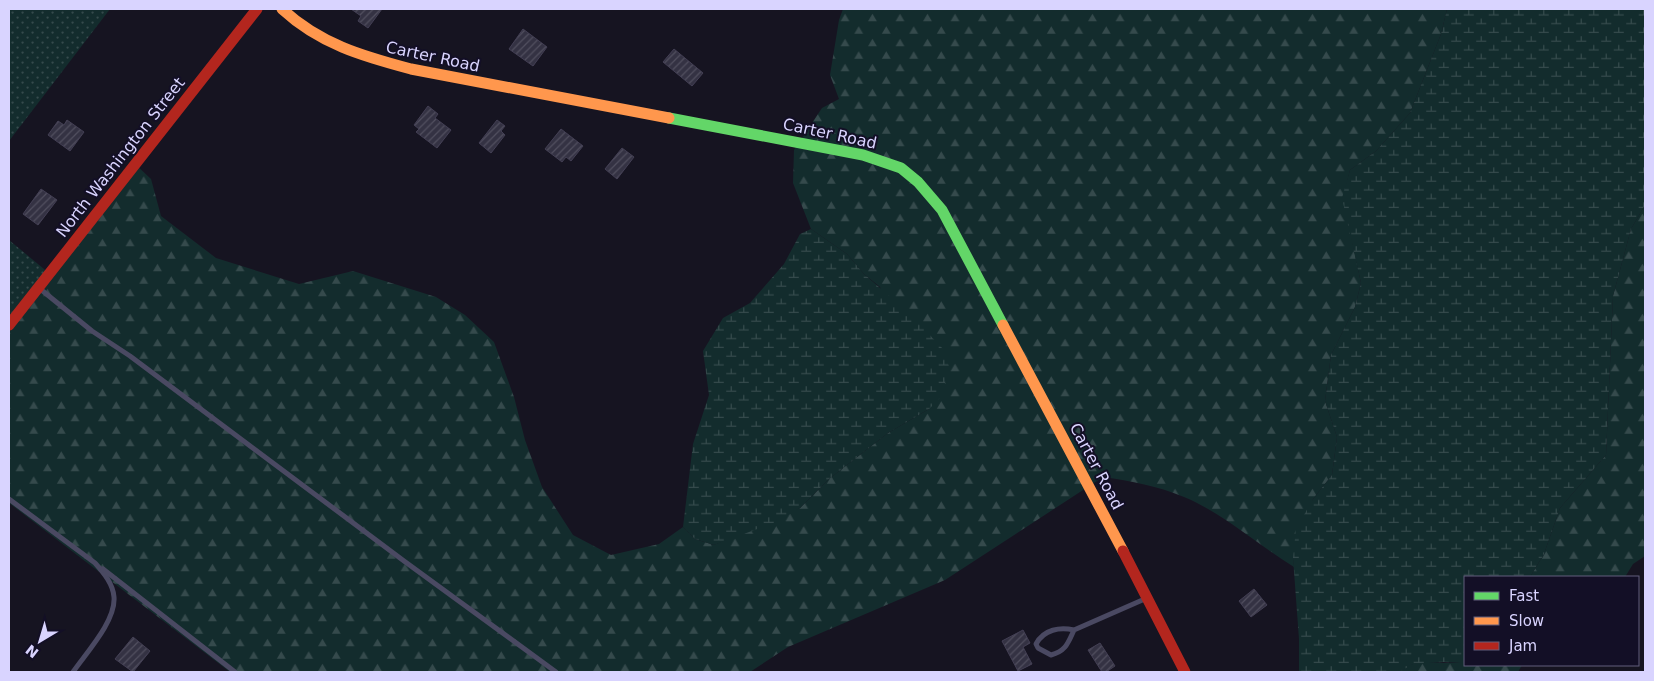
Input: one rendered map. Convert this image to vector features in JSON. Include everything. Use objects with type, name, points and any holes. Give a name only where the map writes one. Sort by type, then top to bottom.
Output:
[{"type":"street","name":"North Washington Street","points":[[9,325],[257,9]]},
{"type":"street","name":"Carter Road","points":[[282,9],[299,25],[320,39],[342,50],[366,58],[421,71],[864,155],[901,168],[929,192],[942,210],[1185,672]]},
{"type":"lane","points":[[39,287],[92,331],[130,356],[556,672]]},
{"type":"lane","points":[[9,499],[235,672]]},
{"type":"lane","points":[[73,672],[107,624],[113,609],[114,597],[110,585],[104,573],[95,563]]},
{"type":"lane","points":[[1074,630],[1068,645],[1060,653],[1051,655],[1038,648],[1036,644],[1045,633],[1063,628],[1074,630],[1147,598]]},
{"type":"green space","points":[[9,9],[110,9],[9,141]]},
{"type":"green space","points":[[843,9],[1447,9],[1441,34],[1410,113],[1376,151],[1350,170],[1343,198],[1361,283],[1355,307],[1331,355],[1325,401],[1337,437],[1332,475],[1313,499],[1293,558],[1294,567],[1226,520],[1184,497],[1134,482],[1103,477],[945,580],[788,647],[750,672],[230,672],[9,503],[9,324],[135,164],[151,179],[161,216],[216,258],[299,284],[353,271],[436,297],[465,315],[494,342],[514,397],[525,440],[542,487],[573,535],[611,555],[659,544],[683,527],[695,539],[714,545],[800,508],[829,479],[888,433],[929,409],[880,287],[864,274],[847,254],[811,229],[793,183],[794,150],[822,108],[839,99],[830,75],[839,20]]},
{"type":"green space","points":[[1447,9],[1645,9],[1645,205],[1631,229],[1613,296],[1606,455],[1560,508],[1544,554],[1531,576],[1464,576],[1464,662],[1413,664],[1399,672],[1299,672],[1299,639],[1293,558],[1296,529],[1313,499],[1332,475],[1337,437],[1325,401],[1331,355],[1355,307],[1361,283],[1342,198],[1350,170],[1376,151],[1410,113],[1441,34]]},
{"type":"green space","points":[[1645,205],[1645,556],[1633,564],[1626,576],[1531,576],[1544,554],[1560,508],[1606,455],[1613,296],[1631,229]]},
{"type":"green space","points":[[811,229],[847,254],[864,274],[909,313],[943,349],[949,366],[942,396],[929,409],[888,433],[829,479],[800,508],[776,522],[714,545],[695,539],[683,527],[693,444],[709,395],[703,351],[723,318],[750,303],[784,264],[800,234]]},
{"type":"green space","points":[[9,240],[50,274],[9,324]]},
{"type":"green space","points":[[1464,661],[1464,666],[1521,666],[1518,672],[1399,672],[1409,665],[1418,663]]},
{"type":"building","points":[[351,9],[382,9],[368,28],[358,21],[361,16]]},
{"type":"building","points":[[523,29],[547,47],[533,66],[509,49]]},
{"type":"building","points":[[674,49],[703,73],[692,86],[663,62]]},
{"type":"building","points":[[428,106],[438,114],[435,118],[451,130],[437,148],[416,132],[419,129],[414,125]]},
{"type":"building","points":[[67,120],[84,132],[70,151],[48,135],[58,121],[64,125]]},
{"type":"building","points":[[497,120],[505,126],[501,131],[505,135],[491,153],[479,143]]},
{"type":"building","points":[[561,129],[583,146],[571,161],[566,157],[562,162],[545,149]]},
{"type":"building","points":[[622,148],[634,157],[617,179],[605,169]]},
{"type":"building","points":[[41,189],[57,200],[38,225],[23,214]]},
{"type":"building","points":[[1254,589],[1267,605],[1251,617],[1239,601]]},
{"type":"building","points":[[1023,630],[1030,643],[1023,647],[1032,664],[1018,671],[1002,641]]},
{"type":"building","points":[[133,637],[150,651],[133,672],[115,659]]},
{"type":"building","points":[[1100,643],[1115,666],[1106,672],[1102,672],[1088,650]]},
{"type":"traffic: fast","points":[[669,118],[863,155],[901,168],[918,182],[942,210],[1003,325]]},
{"type":"traffic: slow","points":[[282,9],[296,21],[327,40],[359,54],[393,64],[669,118]]},
{"type":"traffic: slow","points":[[1003,325],[1123,551]]},
{"type":"traffic: jam","points":[[9,325],[257,9]]},
{"type":"traffic: jam","points":[[1123,551],[1185,672]]}]
